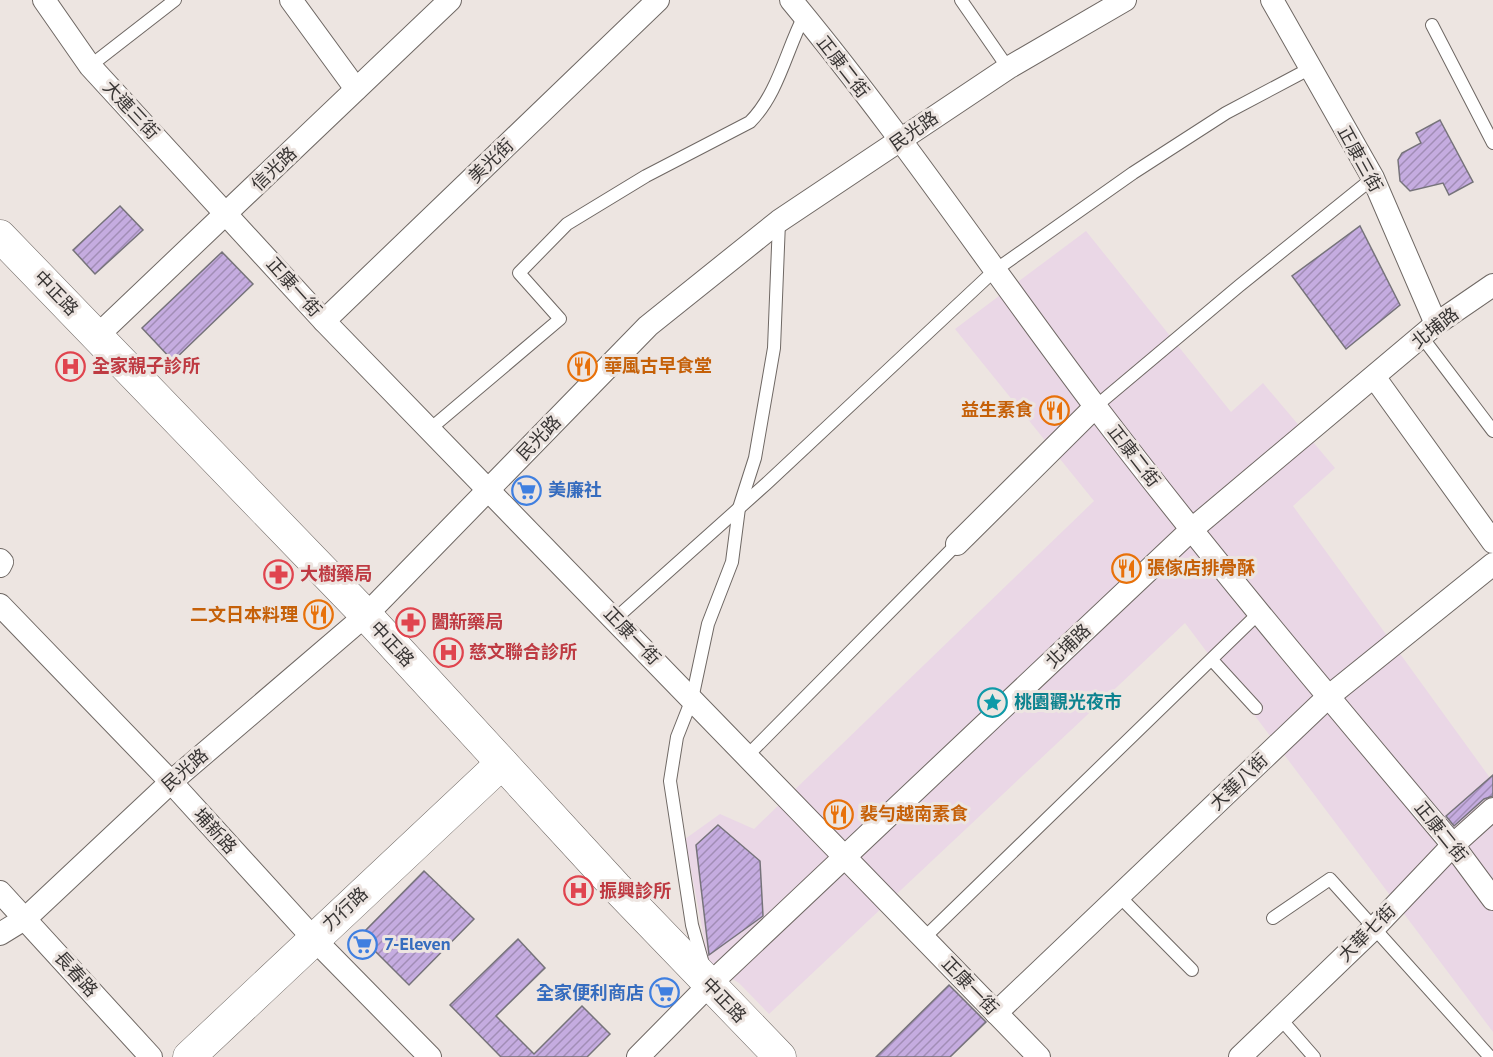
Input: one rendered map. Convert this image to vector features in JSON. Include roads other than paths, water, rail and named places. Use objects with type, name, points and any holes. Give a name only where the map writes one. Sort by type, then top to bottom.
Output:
[{"type":"street","name":"大連三街","points":[[44,0],[90,66],[228,213]]},
{"type":"street","points":[[291,0],[356,89]]},
{"type":"street","name":"信光路","points":[[97,336],[450,0]]},
{"type":"street","name":"美光街","points":[[324,321],[658,0]]},
{"type":"street","name":"正康三街","points":[[1272,0],[1372,178],[1429,331]]},
{"type":"street","name":"民光路","points":[[0,934],[26,918],[171,782],[366,615],[648,326],[779,221],[1008,68],[1114,3]]},
{"type":"street","name":"正康二街","points":[[801,5],[1095,407],[1191,530],[1452,845],[1493,899]]},
{"type":"street","name":"正康一街","points":[[228,213],[324,321],[1039,1057]]},
{"type":"street","name":"中正路","points":[[0,236],[366,615],[709,985],[780,1057]]},
{"type":"street","name":"北埔路","points":[[638,1057],[709,985],[1191,530],[1429,331],[1493,285]]},
{"type":"street","points":[[1375,378],[1493,542]]},
{"type":"street","points":[[957,544],[1095,407]]},
{"type":"street","name":"大華八街","points":[[996,1013],[1328,697],[1493,564]]},
{"type":"street","name":"埔新路","points":[[0,605],[171,782],[314,939],[430,1057]]},
{"type":"street","name":"力行路","points":[[189,1057],[502,763]]},
{"type":"street","name":"大華七街","points":[[1240,1057],[1374,928],[1452,845],[1493,809]]},
{"type":"street","name":"長春路","points":[[0,892],[151,1057]]},
{"type":"lane","points":[[90,66],[175,0]]},
{"type":"lane","points":[[961,0],[1008,68]]},
{"type":"lane","points":[[430,429],[560,319],[519,273],[567,224],[646,176],[750,122],[763,109],[771,94],[801,5]]},
{"type":"lane","points":[[1432,25],[1493,143]]},
{"type":"lane","points":[[615,619],[740,508],[994,271],[1133,173],[1226,113],[1309,69]]},
{"type":"lane","points":[[1095,407],[1372,178]]},
{"type":"lane","points":[[709,985],[692,925],[670,782],[677,737],[692,699],[708,624],[732,562],[740,508],[755,458],[774,348],[779,221]]},
{"type":"lane","points":[[1429,331],[1493,431]]},
{"type":"lane","points":[[747,756],[957,544]]},
{"type":"lane","points":[[924,938],[1259,614]]},
{"type":"lane","points":[[1212,660],[1256,708]]},
{"type":"lane","points":[[1273,918],[1330,879],[1490,1057]]},
{"type":"lane","points":[[1119,896],[1192,970]]},
{"type":"lane","points":[[1280,1017],[1314,1057]]},
{"type":"place","name":"全家親子診所","points":[[71,366]]},
{"type":"place","name":"華風古早食堂","points":[[583,366]]},
{"type":"place","name":"益生素食","points":[[1054,410]]},
{"type":"place","name":"美廉社","points":[[527,490]]},
{"type":"place","name":"張傢店排骨酥","points":[[1126,568]]},
{"type":"place","name":"大樹藥局","points":[[279,574]]},
{"type":"place","name":"二文日本料理","points":[[319,615]]},
{"type":"place","name":"闔新藥局","points":[[410,622]]},
{"type":"place","name":"慈文聯合診所","points":[[448,652]]},
{"type":"place","name":"桃園觀光夜市","points":[[993,702]]},
{"type":"place","name":"裴勻越南素食","points":[[839,814]]},
{"type":"place","name":"振興診所","points":[[578,891]]},
{"type":"place","name":"7-Eleven","points":[[363,944]]},
{"type":"place","name":"全家便利商店","points":[[665,993]]}]
